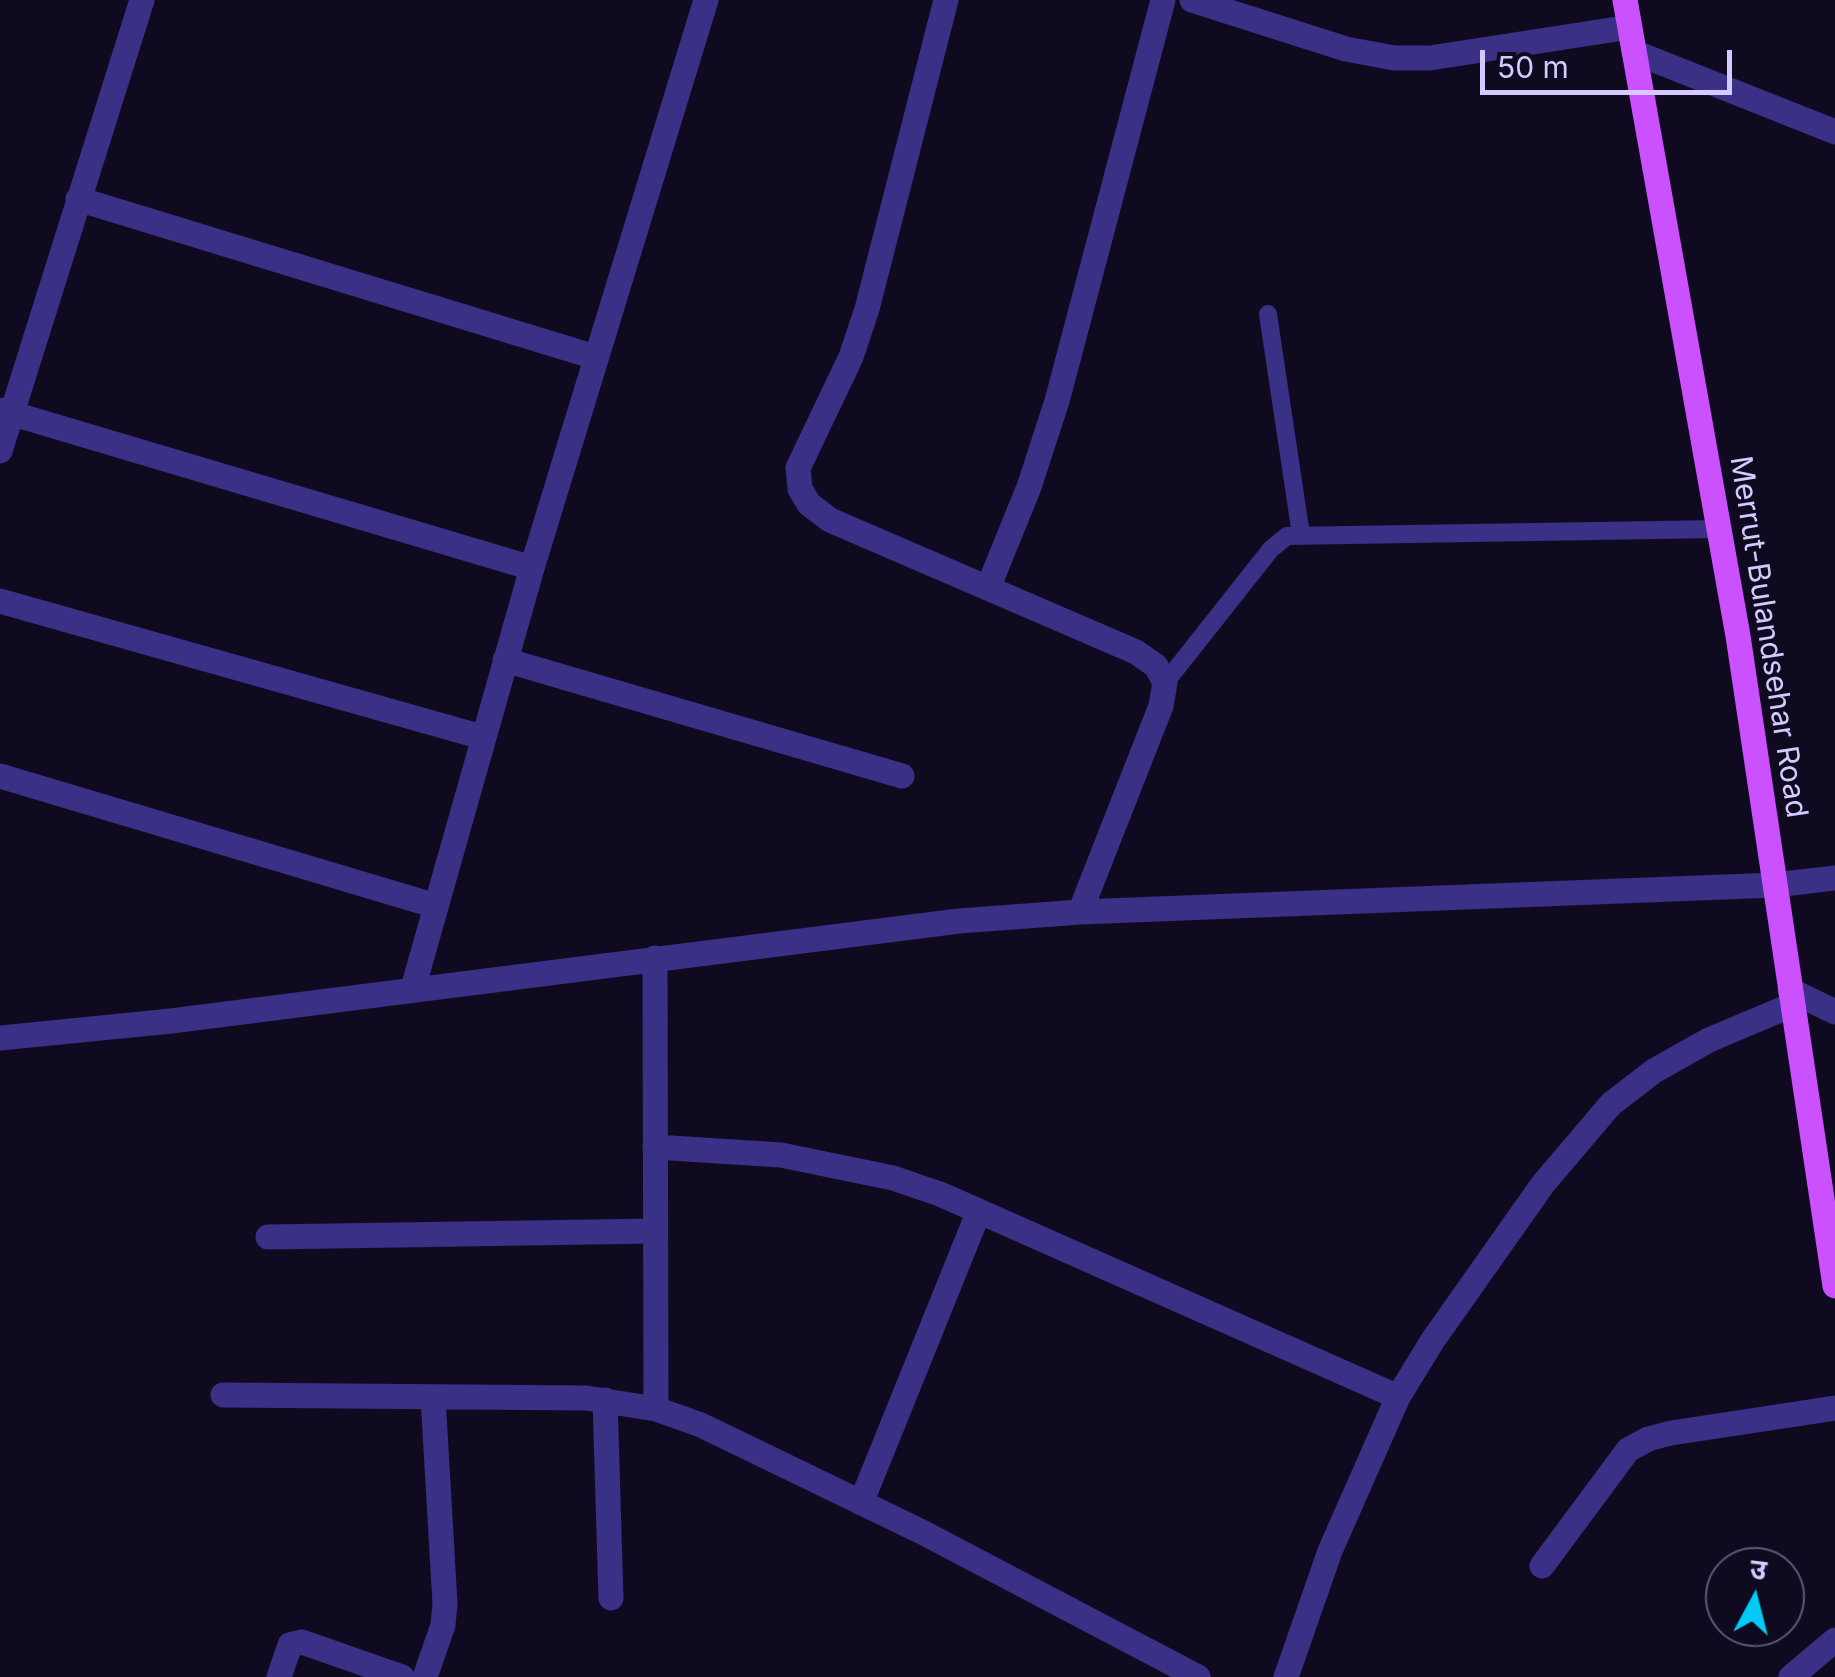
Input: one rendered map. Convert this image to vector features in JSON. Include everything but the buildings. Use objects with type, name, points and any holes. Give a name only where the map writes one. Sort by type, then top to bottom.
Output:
[{"type":"main road","name":"Merrut-Bulandsehar Road","points":[[1625,0],[1720,529],[1835,1286]]},
{"type":"street","points":[[0,451],[6,411],[115,94],[142,0]]},
{"type":"street","points":[[413,988],[532,568],[706,0]]},
{"type":"street","points":[[946,0],[866,310],[851,357],[798,468],[800,489],[809,504],[830,520],[1136,652],[1156,666],[1165,682],[1162,706],[1080,912]]},
{"type":"street","points":[[988,588],[1030,488],[1057,401],[1163,0]]},
{"type":"street","points":[[1192,0],[1346,50],[1394,58],[1632,39],[1835,132]]},
{"type":"street","points":[[78,200],[596,357]]},
{"type":"street","points":[[6,411],[532,568]]},
{"type":"street","points":[[0,600],[482,737]]},
{"type":"street","points":[[505,660],[902,776]]},
{"type":"street","points":[[0,776],[436,906]]},
{"type":"street","points":[[0,1038],[153,1023],[905,926],[1080,912],[1774,886],[1835,878]]},
{"type":"street","points":[[655,958],[656,1408]]},
{"type":"street","points":[[1286,1677],[1330,1551],[1398,1397],[1433,1340],[1543,1184],[1611,1104],[1654,1071],[1791,998],[1835,1012]]},
{"type":"street","points":[[655,1147],[780,1156],[893,1178],[978,1211],[1398,1397]]},
{"type":"street","points":[[861,1503],[978,1211]]},
{"type":"street","points":[[268,1237],[656,1231]]},
{"type":"street","points":[[223,1394],[605,1400],[656,1408],[861,1503],[1198,1677]]},
{"type":"street","points":[[425,1677],[443,1626],[445,1604],[434,1396]]},
{"type":"street","points":[[605,1400],[611,1598]]},
{"type":"street","points":[[1542,1566],[1628,1450],[1648,1439],[1835,1408]]},
{"type":"street","points":[[1791,1677],[1835,1640]]},
{"type":"street","points":[[279,1677],[290,1645],[302,1642],[402,1677]]},
{"type":"lane","points":[[1268,314],[1301,535]]},
{"type":"lane","points":[[1165,682],[1278,541],[1287,536],[1720,529]]}]
